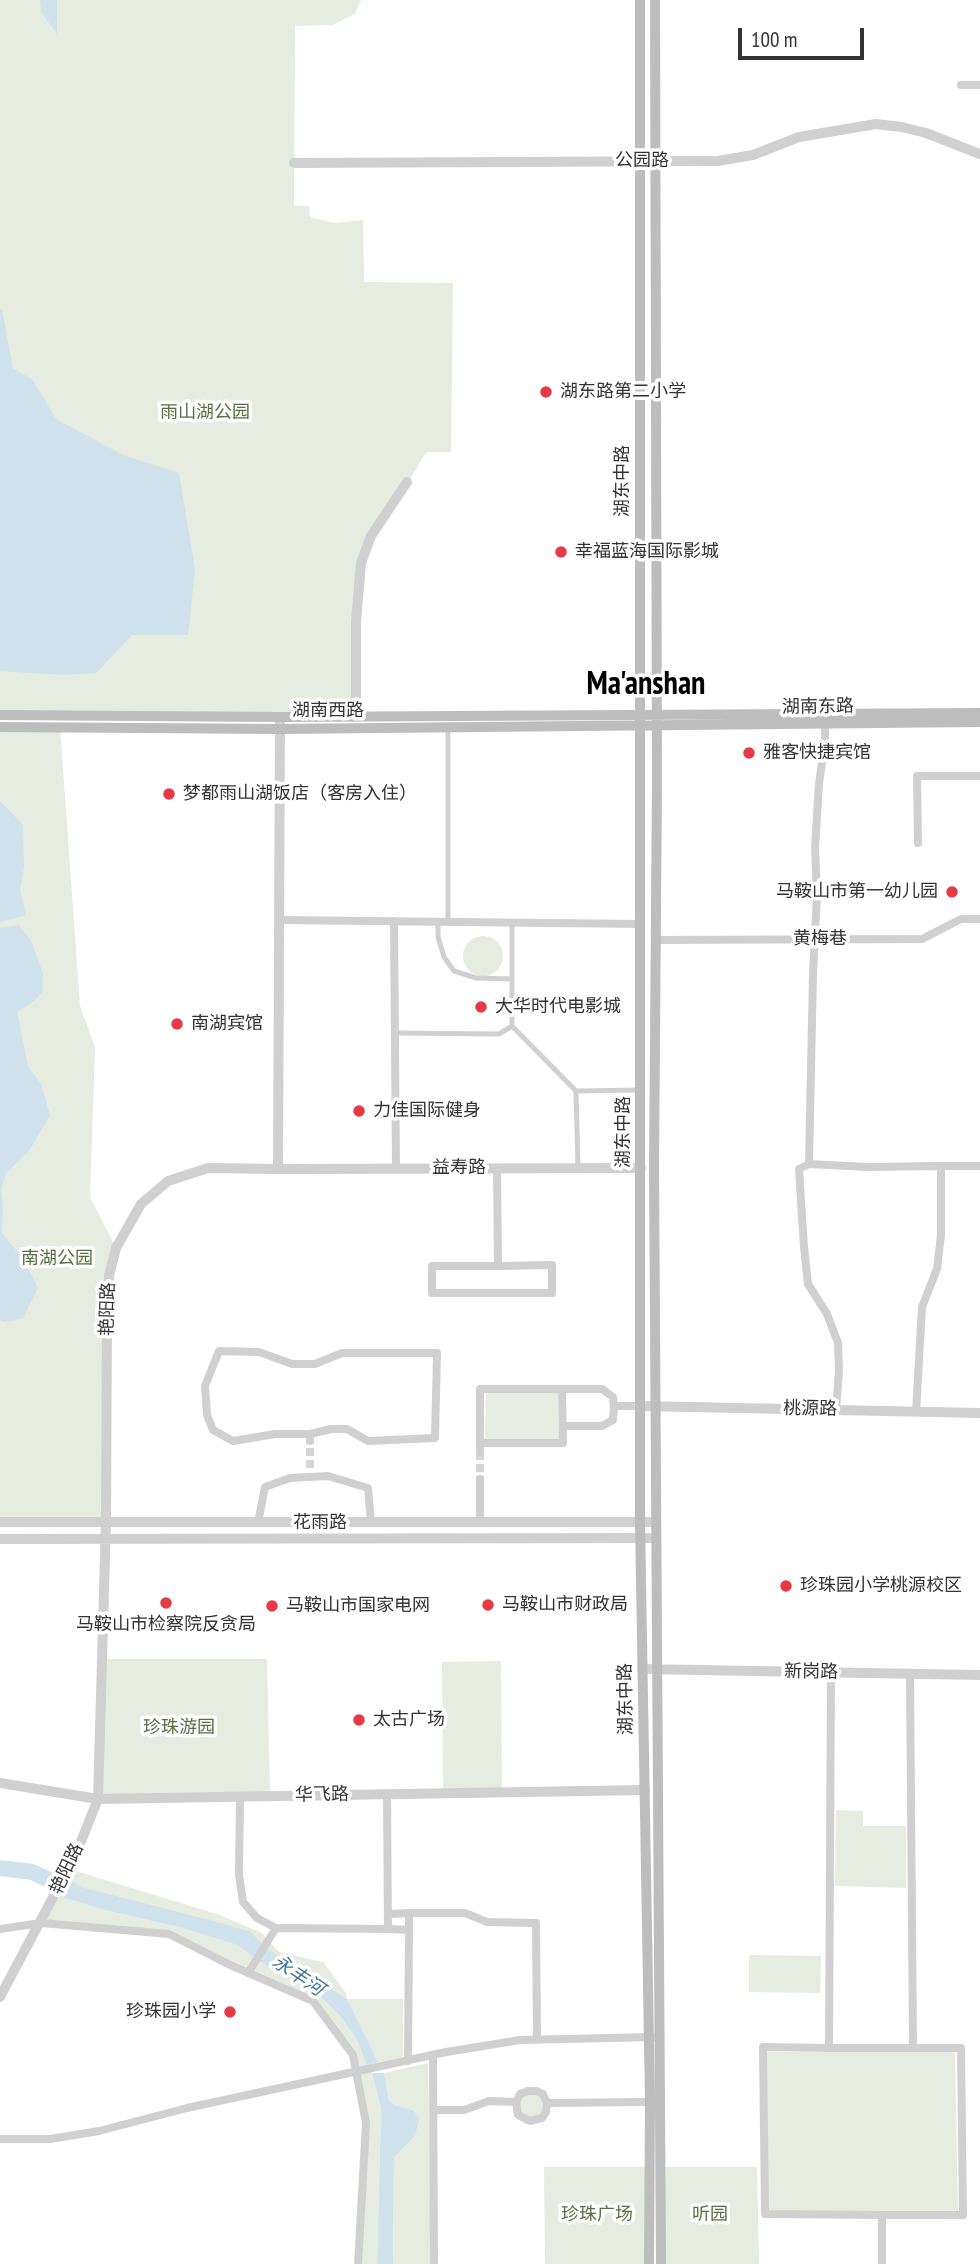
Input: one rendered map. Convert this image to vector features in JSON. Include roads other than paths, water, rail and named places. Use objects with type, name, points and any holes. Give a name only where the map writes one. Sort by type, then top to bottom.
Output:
[{"type":"main road","name":"湖东中路","points":[[640,0],[640,1538],[650,2102],[649,2264]]},
{"type":"main road","name":"湖东中路","points":[[655,0],[657,721],[654,1168],[661,2264]]},
{"type":"main road","points":[[640,721],[980,713]]},
{"type":"main road","name":"湖南西路","points":[[0,715],[448,727],[640,721]]},
{"type":"main road","name":"湖南西路","points":[[0,727],[280,723],[356,716],[640,721]]},
{"type":"main road","name":"湖南东路","points":[[657,721],[825,724],[980,722]]},
{"type":"street","points":[[961,85],[980,85]]},
{"type":"street","name":"公园路","points":[[294,163],[730,159],[753,155],[799,137],[876,124],[926,133],[980,154]]},
{"type":"street","points":[[356,716],[356,622],[361,563],[371,536],[407,482]]},
{"type":"street","points":[[278,1169],[280,723]]},
{"type":"street","points":[[809,1164],[817,895],[815,848],[825,724]]},
{"type":"street","points":[[448,727],[448,922]]},
{"type":"street","points":[[918,843],[917,776],[980,776]]},
{"type":"street","name":"黄梅巷","points":[[656,940],[922,939],[961,919],[980,919]]},
{"type":"street","points":[[279,920],[640,924]]},
{"type":"street","points":[[394,921],[396,1168]]},
{"type":"street","points":[[438,922],[438,937],[444,957],[454,971],[476,978],[512,979]]},
{"type":"street","points":[[512,922],[512,1026],[576,1091],[578,1168]]},
{"type":"street","points":[[395,1033],[499,1034],[512,1026]]},
{"type":"street","points":[[576,1091],[641,1090]]},
{"type":"street","points":[[836,1410],[838,1343],[827,1314],[808,1284],[799,1169],[809,1164],[867,1167],[980,1166]]},
{"type":"street","points":[[916,1412],[922,1307],[937,1269],[941,1235],[941,1166]]},
{"type":"street","name":"艳阳路","points":[[0,1997],[76,1854],[98,1799],[106,1521],[109,1276],[116,1248],[141,1204],[168,1181],[208,1168],[278,1169]]},
{"type":"street","points":[[497,1168],[498,1266]]},
{"type":"street","name":"益寿路","points":[[278,1169],[641,1168]]},
{"type":"street","points":[[552,1265],[552,1293],[432,1293],[432,1266],[498,1266],[552,1265]]},
{"type":"street","points":[[219,1351],[259,1352],[292,1364],[314,1364],[342,1353],[437,1353],[435,1438],[368,1441],[347,1429],[331,1429],[310,1437],[275,1434],[233,1441],[213,1430],[207,1415],[205,1386],[219,1351]]},
{"type":"street","points":[[562,1388],[563,1443],[480,1448],[480,1389],[562,1388],[602,1389],[613,1398],[613,1420],[602,1426],[563,1426]]},
{"type":"street","points":[[614,1406],[640,1406]]},
{"type":"street","name":"桃源路","points":[[640,1406],[980,1413]]},
{"type":"street","points":[[258,1523],[265,1487],[310,1472],[368,1488],[371,1524]]},
{"type":"street","points":[[480,1479],[480,1524]]},
{"type":"street","name":"花雨路","points":[[0,1522],[656,1522]]},
{"type":"street","points":[[0,1539],[656,1538]]},
{"type":"street","name":"新岗路","points":[[642,1669],[980,1675]]},
{"type":"street","points":[[830,2048],[831,1672]]},
{"type":"street","points":[[910,1674],[913,2047]]},
{"type":"street","name":"华飞路","points":[[0,1783],[98,1799],[645,1790]]},
{"type":"street","points":[[387,1794],[388,1929]]},
{"type":"street","points":[[240,1797],[239,1875],[243,1902],[257,1918],[276,1928],[409,1930]]},
{"type":"street","points":[[408,2061],[409,1913]]},
{"type":"street","points":[[388,1914],[465,1913],[487,1922],[536,1923],[537,2040]]},
{"type":"street","points":[[0,1929],[41,1923],[169,1934],[313,2001],[353,2055],[366,2123],[358,2264]]},
{"type":"street","points":[[248,1973],[276,1928]]},
{"type":"street","points":[[0,2139],[50,2139],[99,2131],[178,2110],[433,2055],[520,2040],[661,2037]]},
{"type":"street","points":[[763,2047],[830,2048],[961,2048],[963,2215],[765,2214],[763,2047]]},
{"type":"street","points":[[433,2055],[434,2264]]},
{"type":"street","points":[[537,2091],[547,2103],[546,2112],[542,2118],[530,2121],[519,2115],[516,2102],[520,2094],[537,2091]]},
{"type":"street","points":[[433,2110],[464,2110],[489,2101],[516,2102]]},
{"type":"street","points":[[547,2103],[650,2102]]},
{"type":"street","points":[[882,2215],[882,2264]]},
{"type":"water","points":[[40,0],[57,0],[57,34],[41,12]]},
{"type":"water","points":[[0,309],[13,369],[32,379],[56,419],[123,455],[179,473],[195,569],[188,635],[132,635],[96,673],[65,675],[0,671]]},
{"type":"water","points":[[0,801],[23,825],[24,867],[20,890],[26,915],[0,922]]},
{"type":"water","points":[[19,925],[31,941],[43,973],[43,991],[34,1001],[17,1012],[28,1066],[41,1084],[50,1115],[29,1151],[6,1173],[1,1190],[2,1233],[24,1260],[38,1288],[23,1318],[4,1322],[0,1320],[0,928]]},
{"type":"water","points":[[62,1882],[251,1932],[264,1947],[347,1999],[378,2062],[367,2065],[358,2042],[341,2017],[321,1997],[257,1960],[237,1945],[55,1895]]},
{"type":"water","points":[[372,2073],[384,2073],[389,2100],[394,2105],[413,2110],[419,2119],[415,2136],[394,2158],[393,2264],[377,2264],[381,2109]]},
{"type":"waterway","name":"永丰河","points":[[0,1868],[32,1872],[73,1891]]},
{"type":"tunnel","points":[[310,1441],[310,1468]]},
{"type":"tunnel","points":[[480,1452],[480,1479]]},
{"type":"place","name":"湖东路第二小学","points":[[546,392]]},
{"type":"place","name":"幸福蓝海国际影城","points":[[561,552]]},
{"type":"place","name":"雅客快捷宾馆","points":[[749,753]]},
{"type":"place","name":"梦都雨山湖饭店（客房入住）","points":[[169,794]]},
{"type":"place","name":"马鞍山市第一幼儿园","points":[[952,892]]},
{"type":"place","name":"大华时代电影城","points":[[481,1007]]},
{"type":"place","name":"南湖宾馆","points":[[177,1024]]},
{"type":"place","name":"力佳国际健身","points":[[359,1111]]},
{"type":"place","name":"珍珠园小学桃源校区","points":[[786,1586]]},
{"type":"place","name":"马鞍山市检察院反贪局","points":[[166,1603]]},
{"type":"place","name":"马鞍山市财政局","points":[[488,1605]]},
{"type":"place","name":"马鞍山市国家电网","points":[[272,1606]]},
{"type":"place","name":"太古广场","points":[[359,1720]]},
{"type":"place","name":"珍珠园小学","points":[[230,2012]]},
{"type":"district","name":"Ma'anshan","points":[[646,685]]},
{"type":"park label","name":"雨山湖公园","points":[[205,413]]},
{"type":"park label","name":"南湖公园","points":[[57,1259]]},
{"type":"park label","name":"珍珠游园","points":[[179,1728]]},
{"type":"park label","name":"珍珠广场","points":[[597,2215]]},
{"type":"park label","name":"听园","points":[[710,2215]]}]
